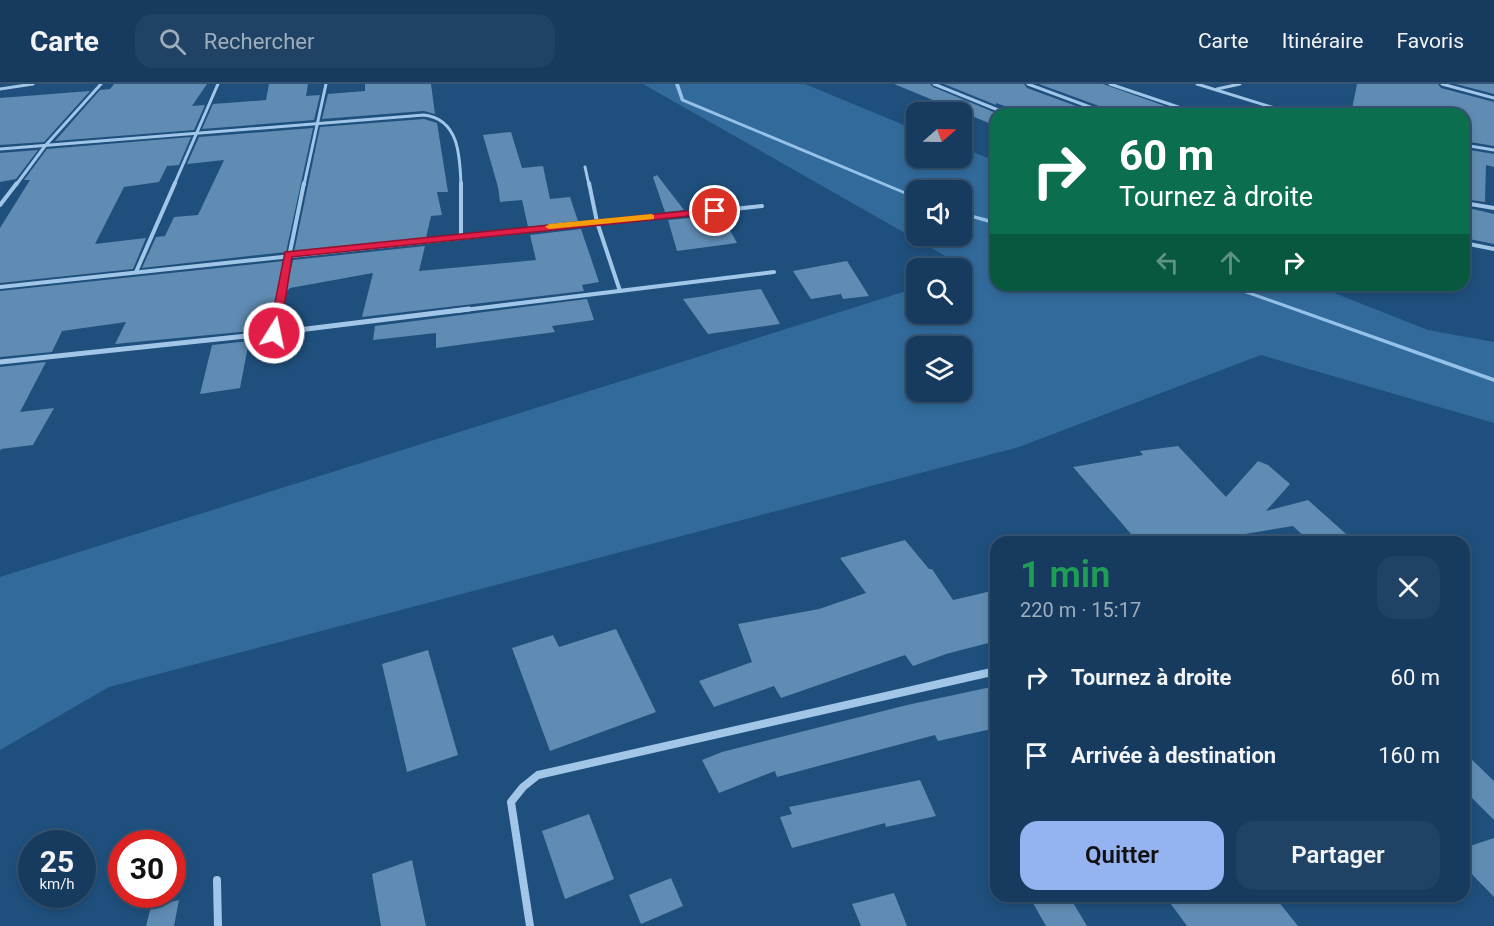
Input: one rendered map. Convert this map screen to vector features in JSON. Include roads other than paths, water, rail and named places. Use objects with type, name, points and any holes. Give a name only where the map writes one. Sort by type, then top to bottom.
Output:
[{"type":"street","points":[[0,89],[33,84]]},
{"type":"street","points":[[0,205],[45,146],[101,84]]},
{"type":"street","points":[[136,272],[218,84]]},
{"type":"street","points":[[274,333],[288,254],[326,84]]},
{"type":"street","points":[[934,84],[993,108]]},
{"type":"street","points":[[1028,84],[1093,108]]},
{"type":"street","points":[[1110,84],[1181,108]]},
{"type":"street","points":[[1197,84],[1274,108]]},
{"type":"street","points":[[1216,90],[1240,84]]},
{"type":"street","points":[[1442,84],[1494,98]]},
{"type":"street","points":[[0,149],[318,122],[432,116],[445,121],[457,142],[461,236]]},
{"type":"street","points":[[1470,147],[1494,150]]},
{"type":"street","points":[[585,167],[597,222],[620,291]]},
{"type":"street","points":[[1470,204],[1494,208]]},
{"type":"street","points":[[0,287],[288,254],[762,206]]},
{"type":"street","points":[[1470,244],[1494,249]]},
{"type":"street","points":[[0,362],[274,333],[774,272]]},
{"type":"street","points":[[530,926],[511,802],[523,787],[538,775],[990,671]]},
{"type":"street","points":[[217,880],[218,926]]},
{"type":"waterway","points":[[677,84],[682,100],[906,194]]},
{"type":"waterway","points":[[972,217],[990,221]]},
{"type":"waterway","points":[[1242,291],[1494,380]]}]
